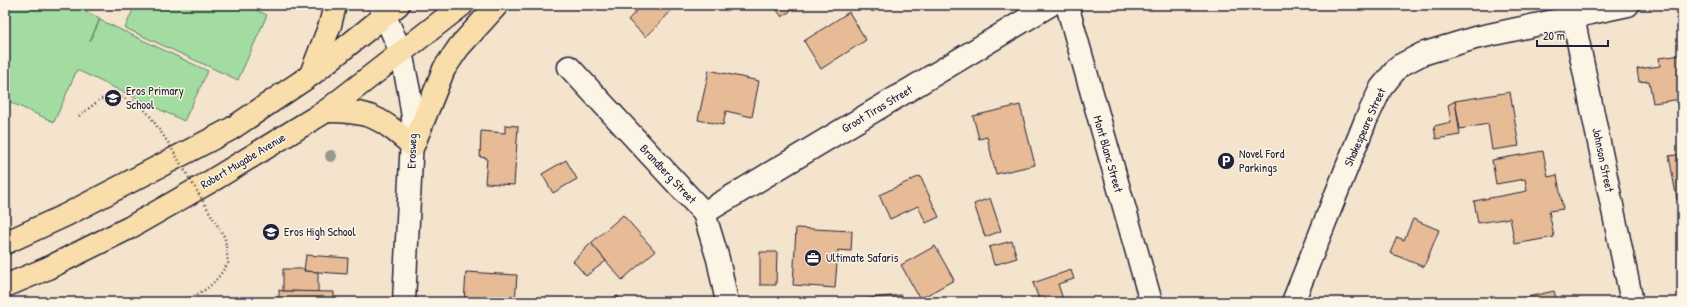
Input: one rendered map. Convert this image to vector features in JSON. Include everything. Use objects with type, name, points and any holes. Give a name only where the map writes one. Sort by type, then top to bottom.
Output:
[{"type":"main road","points":[[311,75],[330,25],[334,5]]},
{"type":"main road","name":"Robert Mugabe Avenue","points":[[5,286],[46,269],[129,228],[213,180],[326,111],[462,5]]},
{"type":"main road","points":[[326,111],[362,113],[376,118],[388,124],[413,146],[444,69],[458,47],[497,5]]},
{"type":"main road","points":[[5,243],[66,215],[231,129],[311,75],[388,9]]},
{"type":"street","name":"Groot Tiras Street","points":[[704,213],[1050,5]]},
{"type":"street","name":"Mont Blanc Street","points":[[1067,5],[1151,302]]},
{"type":"street","name":"Shakespeare Street","points":[[1293,302],[1365,122],[1381,88],[1399,66],[1422,54],[1475,38],[1628,5]]},
{"type":"street","name":"Erosweg","points":[[388,9],[401,52],[410,91],[413,118],[413,146],[404,302]]},
{"type":"street","name":"Johnson Street","points":[[1573,17],[1632,302]]},
{"type":"street","name":"Brandberg Street","points":[[569,67],[704,213],[718,259],[728,302]]},
{"type":"path","points":[[79,116],[101,99],[119,97],[138,102],[150,116],[169,144],[224,238],[228,263],[217,281],[198,294],[180,302]]},
{"type":"green space","points":[[5,5],[70,5],[100,18],[90,41],[100,20],[208,71],[184,121],[77,70],[54,122],[5,100]]},
{"type":"green space","points":[[135,5],[245,5],[267,15],[238,80],[125,28]]},
{"type":"building","points":[[636,5],[677,5],[646,37],[628,20],[639,8]]},
{"type":"building","points":[[773,5],[799,5],[782,17]]},
{"type":"building","points":[[868,5],[885,5],[872,12]]},
{"type":"building","points":[[849,12],[866,40],[821,69],[804,41]]},
{"type":"building","points":[[1682,55],[1682,99],[1653,103],[1649,81],[1639,82],[1637,69],[1660,66],[1659,58]]},
{"type":"building","points":[[709,70],[759,81],[752,117],[726,111],[723,125],[698,120]]},
{"type":"building","points":[[1510,92],[1519,146],[1492,150],[1488,124],[1460,129],[1455,101]]},
{"type":"building","points":[[1455,101],[1460,135],[1436,139],[1434,126],[1451,122],[1448,105]]},
{"type":"building","points":[[1020,105],[1035,165],[996,174],[987,137],[979,139],[973,116]]},
{"type":"building","points":[[505,125],[518,126],[514,185],[485,183],[487,158],[480,157],[481,131],[505,133]]},
{"type":"building","points":[[1543,151],[1548,177],[1557,175],[1563,209],[1549,211],[1554,237],[1515,244],[1510,218],[1478,223],[1474,201],[1527,191],[1525,179],[1496,184],[1492,160]]},
{"type":"building","points":[[1682,154],[1682,199],[1677,200],[1669,156]]},
{"type":"building","points":[[566,160],[577,179],[553,193],[542,174]]},
{"type":"building","points":[[920,176],[939,217],[926,223],[918,206],[890,219],[879,195]]},
{"type":"building","points":[[990,198],[1001,231],[985,237],[974,204]]},
{"type":"building","points":[[623,215],[655,251],[622,280],[591,243]]},
{"type":"building","points":[[1413,219],[1439,230],[1424,267],[1390,253],[1397,237],[1404,240]]},
{"type":"building","points":[[796,228],[852,231],[851,251],[838,250],[835,288],[793,285]]},
{"type":"building","points":[[1012,241],[1017,258],[994,265],[989,247]]},
{"type":"building","points":[[591,243],[606,261],[586,276],[573,261]]},
{"type":"building","points":[[935,246],[954,280],[920,299],[901,265]]},
{"type":"building","points":[[760,252],[777,252],[776,285],[760,285]]},
{"type":"building","points":[[306,255],[348,258],[347,274],[304,271]]},
{"type":"building","points":[[283,269],[305,269],[304,271],[318,272],[318,292],[283,291]]},
{"type":"building","points":[[1071,270],[1074,279],[1058,284],[1064,302],[1040,302],[1033,283]]},
{"type":"building","points":[[466,272],[517,275],[515,302],[464,302]]},
{"type":"building","points":[[1679,285],[1682,285],[1682,302]]},
{"type":"building","points":[[279,290],[334,292],[334,302],[279,302]]},
{"type":"building","points":[[1554,291],[1557,302],[1515,302],[1514,300]]},
{"type":"building","points":[[901,295],[902,302],[835,302]]},
{"type":"building","points":[[618,296],[620,302],[603,302]]},
{"type":"place","name":"Eros Primary School","points":[[113,98]]},
{"type":"place","name":"Novel Ford Parkings","points":[[1226,161]]},
{"type":"place","name":"Eros High School","points":[[271,232]]},
{"type":"place","name":"Ultimate Safaris","points":[[813,258]]}]
